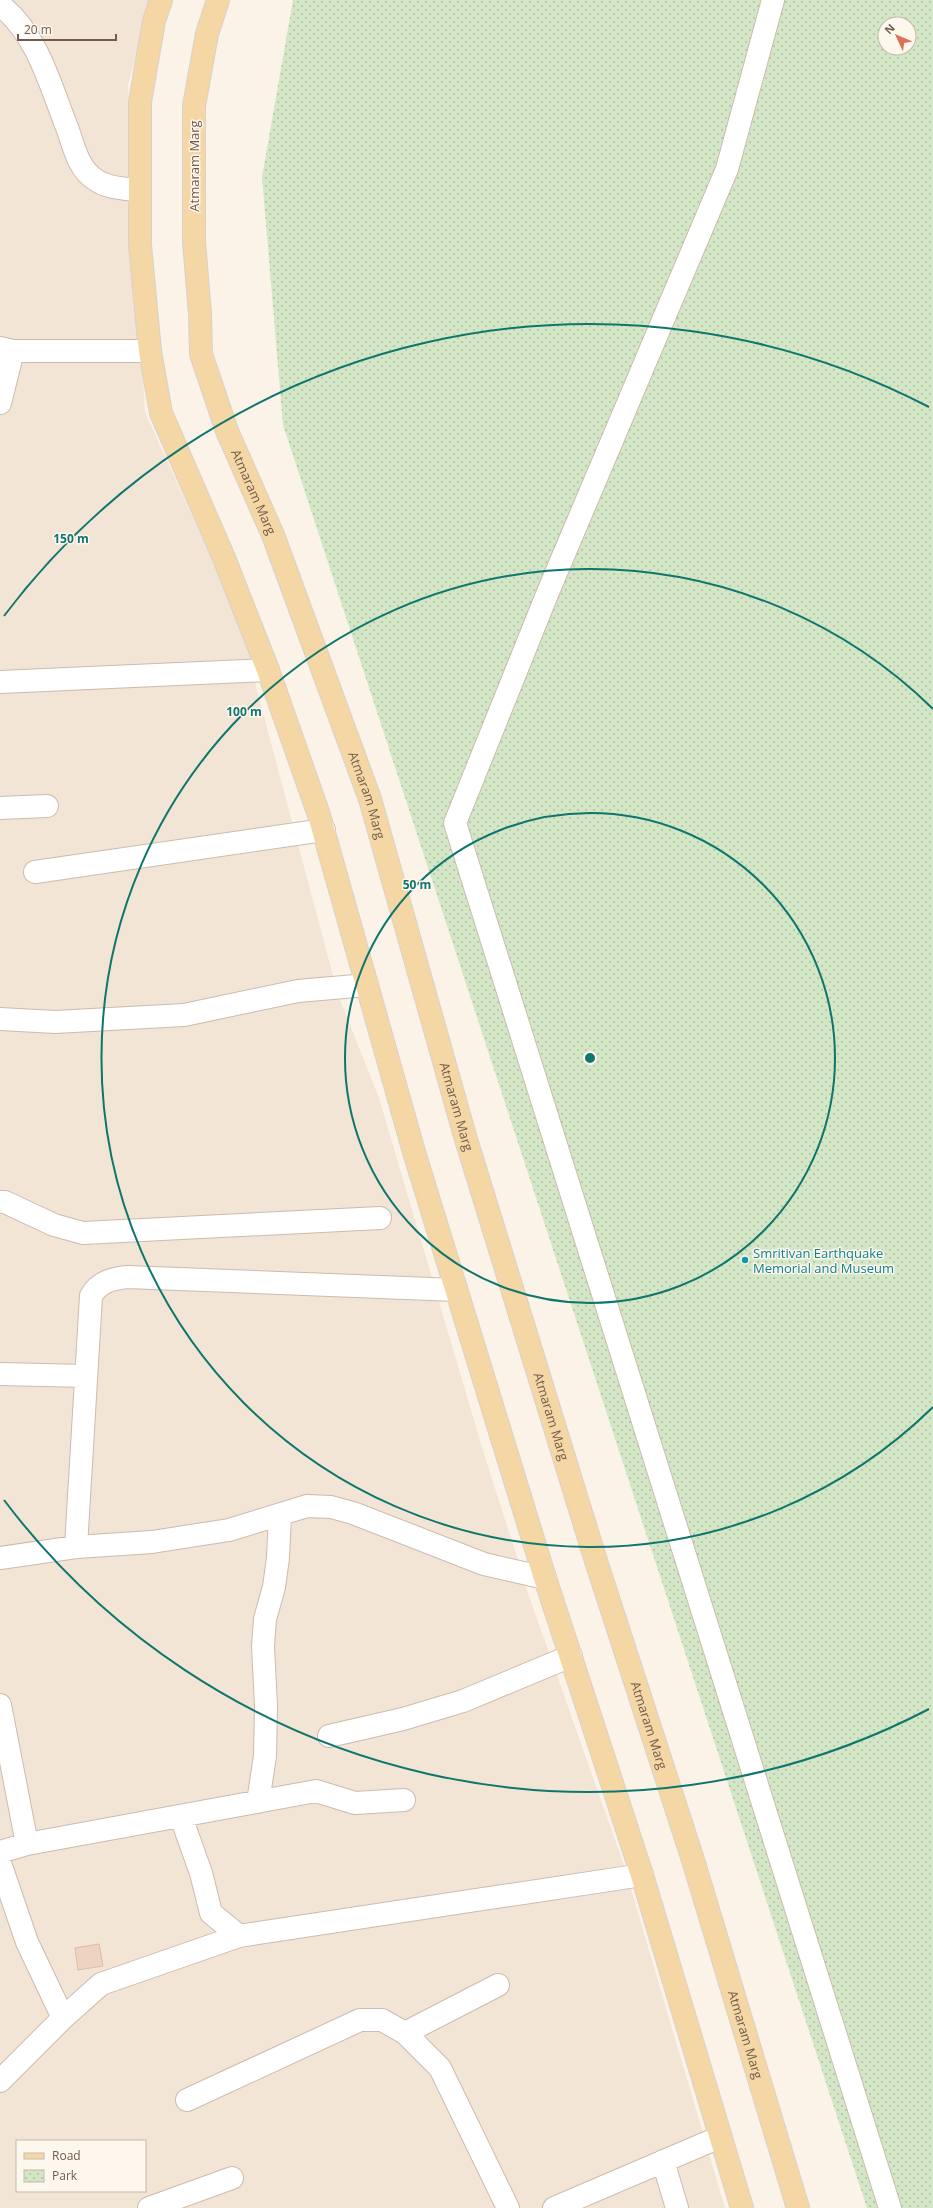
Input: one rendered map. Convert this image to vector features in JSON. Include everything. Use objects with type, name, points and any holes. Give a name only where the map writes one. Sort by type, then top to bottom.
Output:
[{"type":"main road","points":[[162,0],[154,21],[140,102],[140,245],[150,352],[161,413],[224,558],[268,670],[324,830],[414,1152],[545,1578],[642,1875],[742,2208]]},
{"type":"main road","name":"Atmaram Marg","points":[[218,0],[207,34],[194,106],[194,242],[200,314],[201,354],[227,431],[273,536],[370,799],[470,1151],[596,1561],[693,1860],[798,2208]]},
{"type":"street","points":[[773,0],[727,168],[548,592],[455,823],[890,2208]]},
{"type":"street","points":[[0,5],[20,25],[41,59],[78,159],[88,174],[96,181],[110,186],[140,190]]},
{"type":"street","points":[[0,403],[6,350],[150,352]]},
{"type":"street","points":[[0,682],[268,670]]},
{"type":"street","points":[[0,808],[47,806]]},
{"type":"street","points":[[35,872],[324,830]]},
{"type":"street","points":[[0,1019],[55,1022],[184,1015],[298,991],[367,985]]},
{"type":"street","points":[[0,1202],[5,1202],[54,1225],[83,1233],[380,1218]]},
{"type":"street","points":[[76,1547],[85,1376],[91,1296],[96,1286],[111,1279],[127,1277],[456,1290]]},
{"type":"street","points":[[0,1374],[85,1376]]},
{"type":"street","points":[[0,1558],[76,1547],[152,1542],[229,1530],[307,1506],[331,1507],[352,1513],[484,1564],[545,1578]]},
{"type":"street","points":[[258,1802],[265,1756],[265,1619],[274,1587],[278,1558],[280,1515]]},
{"type":"street","points":[[329,1736],[402,1719],[463,1701],[571,1656]]},
{"type":"street","points":[[0,1709],[27,1844]]},
{"type":"street","points":[[0,1852],[27,1844],[181,1817],[316,1791],[355,1803],[404,1800]]},
{"type":"street","points":[[181,1817],[201,1873],[211,1912],[239,1936]]},
{"type":"street","points":[[0,1863],[27,1942],[63,2018]]},
{"type":"street","points":[[0,2081],[63,2018],[101,1984],[239,1936],[642,1875]]},
{"type":"street","points":[[405,2033],[498,1985]]},
{"type":"street","points":[[187,2100],[360,2020],[382,2020],[405,2033],[440,2068],[508,2208]]},
{"type":"street","points":[[554,2208],[720,2137]]},
{"type":"street","points":[[663,2162],[677,2208]]},
{"type":"street","points":[[148,2208],[232,2178]]},
{"type":"shaded area","points":[[0,0],[152,0],[128,85],[145,412],[257,659],[0,675]]},
{"type":"shaded area","points":[[254,679],[335,983],[208,1004],[72,1012],[0,1009],[0,681]]},
{"type":"shaded area","points":[[335,987],[379,1098],[484,1454],[519,1563],[347,1513],[283,1513],[0,1555],[0,1014],[72,1017]]},
{"type":"shaded area","points":[[347,1515],[518,1565],[625,1868],[236,1936],[115,1978],[0,2082],[0,1557],[283,1516]]},
{"type":"shaded area","points":[[626,1872],[725,2208],[0,2208],[0,2088],[117,1983],[236,1941]]},
{"type":"green space","name":"Smritivan Earthquake Memorial and Museum","points":[[293,0],[933,0],[933,2208],[867,2208],[283,425],[262,177]]},
{"type":"building","points":[[99,1944],[103,1966],[78,1970],[75,1948]]},
{"type":"place","name":"Smritivan Earthquake Memorial and Museum","points":[[745,1260]]}]
